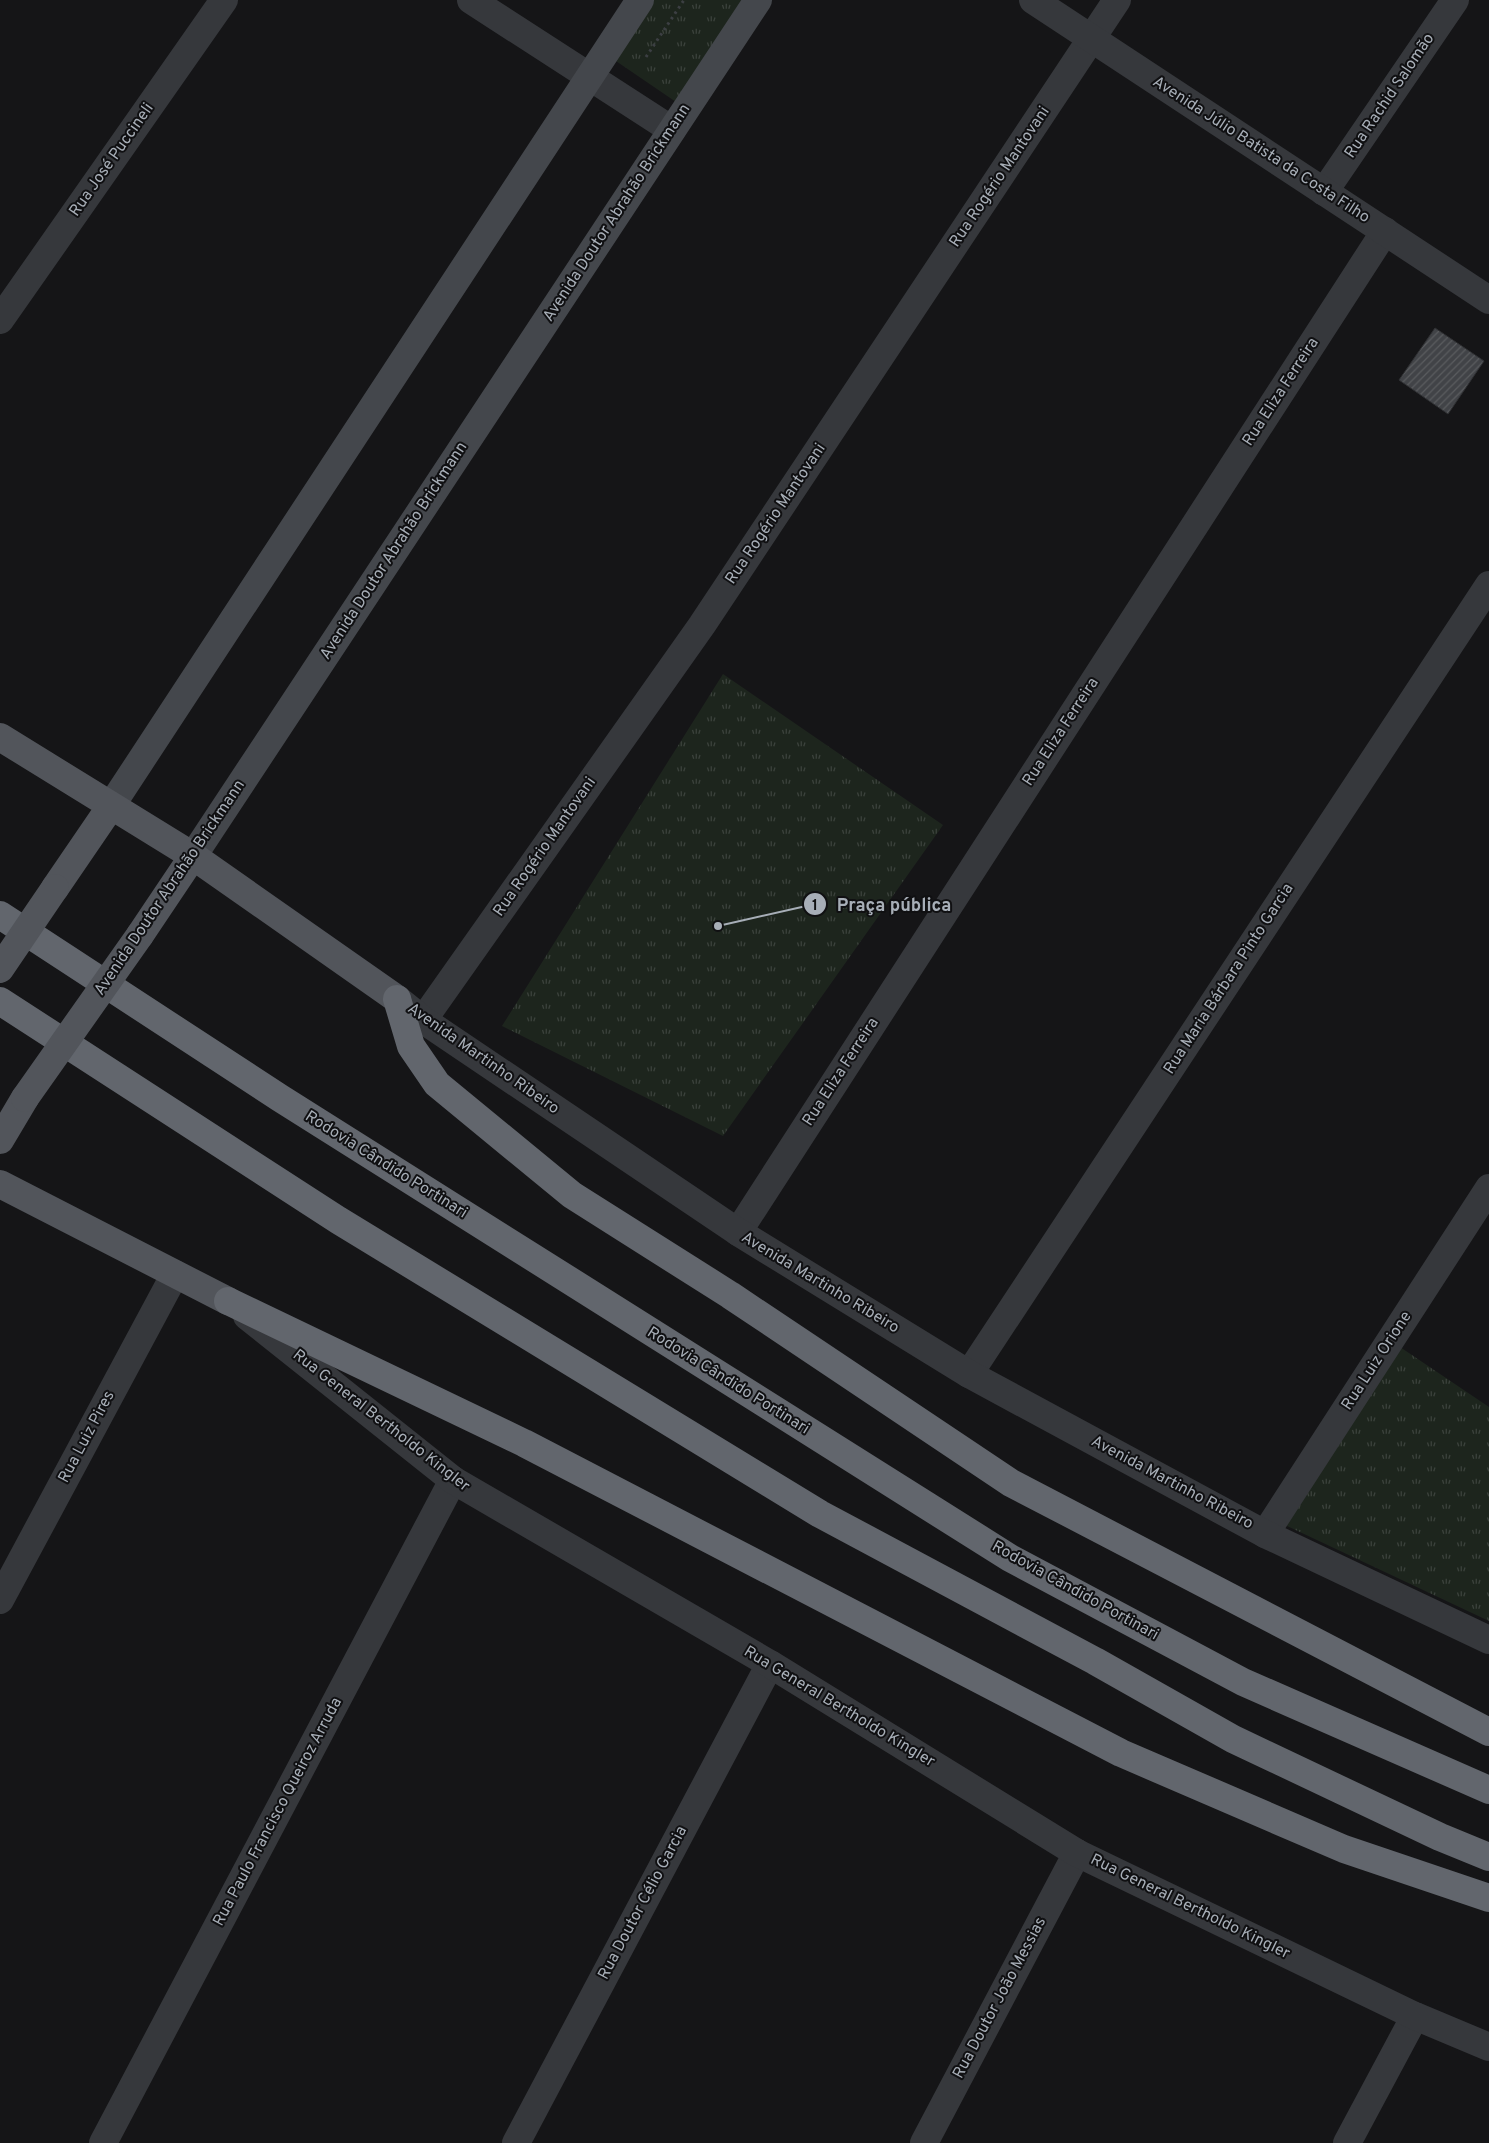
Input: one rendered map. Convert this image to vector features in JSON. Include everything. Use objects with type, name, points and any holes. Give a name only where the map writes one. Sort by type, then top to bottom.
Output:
[{"type":"highway","name":"Rodovia Cândido Portinari","points":[[0,915],[297,1108],[1010,1558],[1243,1682],[1489,1790]]},
{"type":"highway","points":[[397,999],[411,1046],[436,1084],[572,1195],[730,1295],[1012,1483],[1489,1732]]},
{"type":"highway","points":[[0,1001],[338,1220],[820,1514],[1095,1661],[1233,1739],[1440,1837],[1489,1857]]},
{"type":"highway","points":[[228,1301],[524,1443],[1121,1754],[1344,1849],[1489,1898]]},
{"type":"main road","points":[[0,969],[111,806],[640,0]]},
{"type":"main road","name":"Avenida Doutor Abrahão Brickmann","points":[[0,1140],[25,1098],[140,935],[193,856],[758,0]]},
{"type":"main road","name":"Avenida Martinho Ribeiro","points":[[0,737],[193,856],[397,999]]},
{"type":"main road","points":[[0,1184],[228,1301]]},
{"type":"street","name":"Rua José Puccineli","points":[[0,320],[224,0]]},
{"type":"street","points":[[471,0],[672,130]]},
{"type":"street","name":"Avenida Júlio Batista da Costa Filho","points":[[1033,0],[1489,300]]},
{"type":"street","name":"Rua Rogério Mantovani","points":[[423,1020],[702,625],[1117,0]]},
{"type":"street","name":"Rua Rachid Salomão","points":[[1324,192],[1455,0]]},
{"type":"street","name":"Rua Eliza Ferreira","points":[[738,1232],[1385,231]]},
{"type":"street","name":"Rua Maria Bárbara Pinto Garcia","points":[[970,1374],[1489,585]]},
{"type":"street","name":"Avenida Martinho Ribeiro","points":[[397,999],[423,1020],[738,1232],[970,1374],[1266,1534],[1489,1640]]},
{"type":"street","name":"Rua Luiz Orione","points":[[1266,1534],[1489,1188]]},
{"type":"street","name":"Rua Luiz Pires","points":[[0,1600],[175,1274]]},
{"type":"street","name":"Rua General Bertholdo Kingler","points":[[228,1301],[453,1480],[770,1664],[1077,1852],[1415,2016],[1489,2047]]},
{"type":"street","name":"Rua Paulo Francisco Queiroz Arruda","points":[[103,2143],[453,1480]]},
{"type":"street","name":"Rua Doutor Célio Garcia","points":[[516,2143],[770,1664]]},
{"type":"street","name":"Rua Doutor João Messias","points":[[924,2143],[1077,1852]]},
{"type":"street","points":[[1347,2143],[1415,2016]]},
{"type":"green space","points":[[653,0],[749,0],[679,104],[613,59]]},
{"type":"green space","points":[[723,674],[943,825],[723,1136],[502,1026]]},
{"type":"green space","points":[[1400,1347],[1489,1407],[1489,1621],[1285,1525]]},
{"type":"building","points":[[1435,328],[1484,361],[1448,414],[1399,380]]},
{"type":"place","name":"Praça pública","points":[[718,926]]}]
